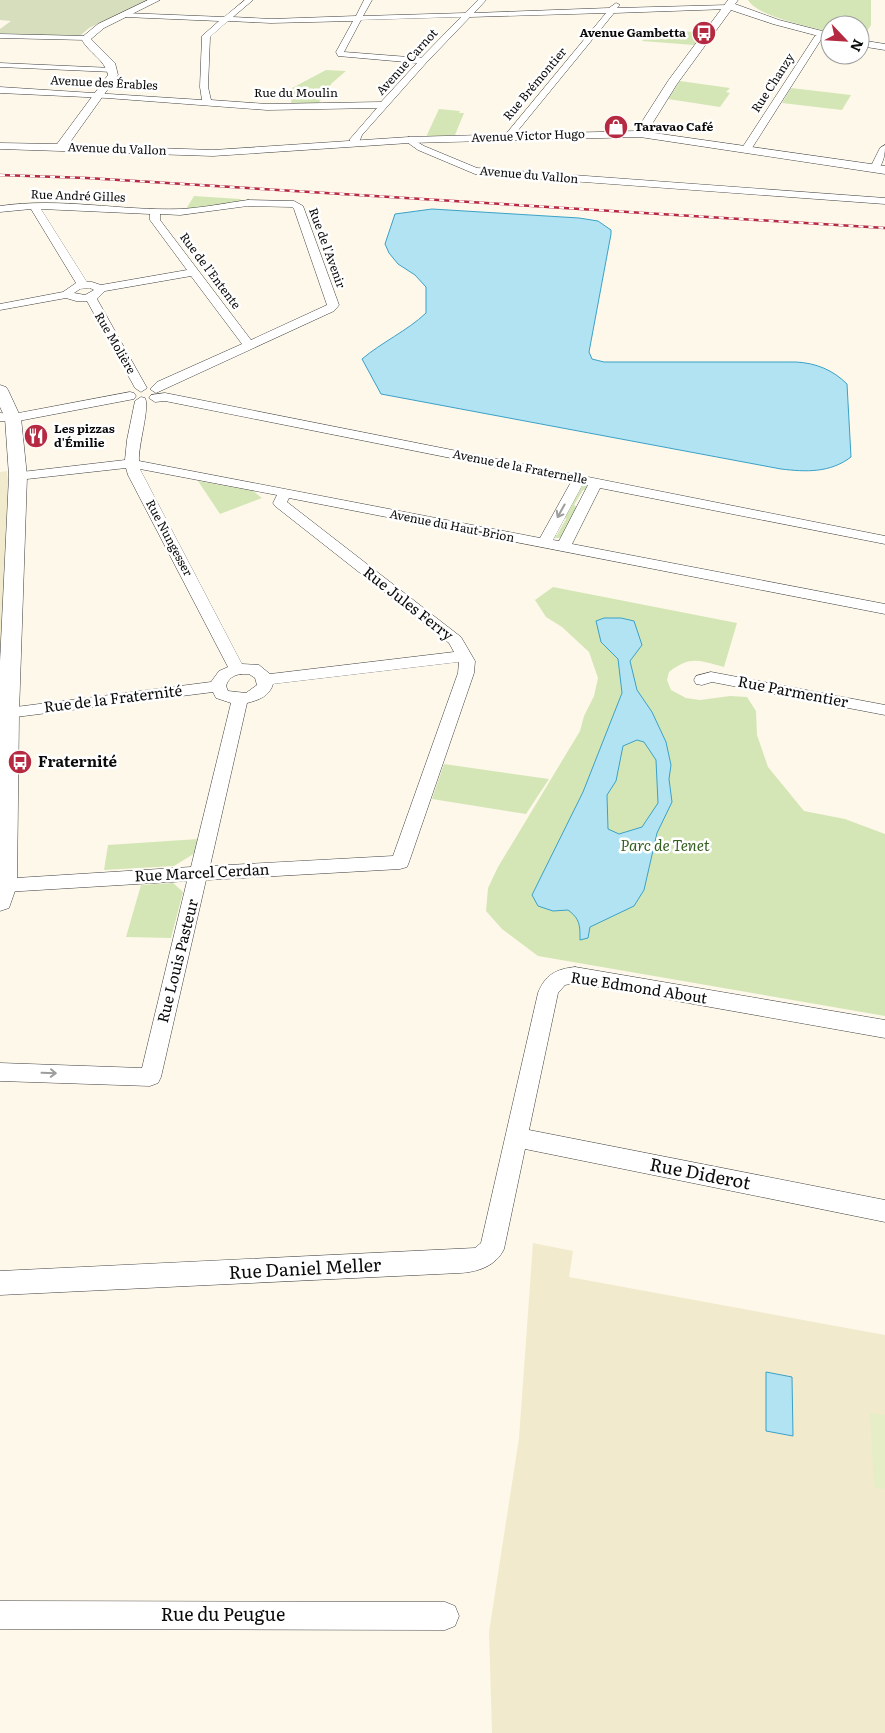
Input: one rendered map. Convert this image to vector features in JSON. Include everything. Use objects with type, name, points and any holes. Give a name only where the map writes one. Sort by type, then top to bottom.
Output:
[{"type":"street","points":[[86,38],[96,28],[155,0]]},
{"type":"street","points":[[207,102],[204,87],[206,36],[249,0]]},
{"type":"street","points":[[368,0],[340,52],[341,54],[424,61]]},
{"type":"street","name":"Avenue Carnot","points":[[355,143],[355,139],[359,134],[482,0]]},
{"type":"street","name":"Rue Brémontier","points":[[508,137],[620,0]]},
{"type":"street","points":[[125,15],[271,21],[612,10],[730,3],[776,22],[820,33]]},
{"type":"street","points":[[640,134],[662,97],[730,3]]},
{"type":"street","points":[[0,36],[86,38],[111,65],[113,75],[61,147]]},
{"type":"street","name":"Rue Chanzy","points":[[747,148],[820,36]]},
{"type":"street","points":[[870,45],[885,47]]},
{"type":"street","points":[[0,65],[113,70]]},
{"type":"street","name":"Avenue des Érables","points":[[0,90],[100,94],[207,102]]},
{"type":"street","name":"Rue du Moulin","points":[[207,102],[268,107],[385,105]]},
{"type":"street","name":"Avenue Victor Hugo","points":[[409,140],[640,134],[747,148],[880,169]]},
{"type":"street","name":"Avenue du Vallon","points":[[0,146],[213,152],[409,140],[429,152],[475,171],[885,201]]},
{"type":"street","points":[[880,169],[885,148]]},
{"type":"street","name":"Rue de l'Avenir","points":[[144,394],[330,309],[333,304],[299,208],[294,204],[248,203],[180,212],[155,211]]},
{"type":"street","points":[[34,206],[82,285]]},
{"type":"street","name":"Rue André Gilles","points":[[0,209],[34,206],[155,211]]},
{"type":"street","name":"Rue de l'Entente","points":[[155,211],[155,220],[249,345]]},
{"type":"street","points":[[68,294],[69,290],[82,285],[96,286],[100,289],[194,272]]},
{"type":"street","points":[[0,307],[68,294],[74,298],[90,297],[98,294],[100,289]]},
{"type":"street","name":"Rue Molière","points":[[90,297],[144,394]]},
{"type":"street","points":[[0,390],[18,476],[2,893]]},
{"type":"street","points":[[7,418],[144,394]]},
{"type":"street","name":"Rue Nungesser","points":[[144,394],[130,451],[135,475],[237,669]]},
{"type":"street","name":"Avenue de la Fraternelle","points":[[144,394],[885,540]]},
{"type":"street","name":"Avenue du Haut-Brion","points":[[18,476],[131,463],[885,609]]},
{"type":"street","points":[[544,544],[579,479]]},
{"type":"street","points":[[562,547],[596,483]]},
{"type":"street","name":"Rue Jules Ferry","points":[[284,493],[280,504],[455,640],[467,661],[466,673],[400,862]]},
{"type":"street","points":[[266,680],[465,656]]},
{"type":"street","points":[[237,669],[253,669],[264,676],[266,680],[262,691],[256,695],[240,699],[227,697],[219,690],[218,686],[225,674],[237,669]]},
{"type":"street","name":"Rue Parmentier","points":[[702,680],[711,677],[885,710]]},
{"type":"street","name":"Rue de la Fraternité","points":[[8,712],[218,686]]},
{"type":"street","name":"Rue Louis Pasteur","points":[[0,1072],[150,1077],[240,699]]},
{"type":"street","name":"Rue Marcel Cerdan","points":[[2,893],[200,872],[400,862]]},
{"type":"street","name":"Rue Edmond About","points":[[516,1137],[548,993],[551,984],[561,976],[575,975],[885,1029]]},
{"type":"street","name":"Rue Diderot","points":[[516,1137],[885,1211]]},
{"type":"street","name":"Rue Daniel Meller","points":[[0,1283],[477,1260],[486,1256],[492,1249],[516,1137]]},
{"type":"street","name":"Rue du Peugue","points":[[0,1615],[445,1616]]},
{"type":"shaded area","points":[[7,471],[9,493],[0,662],[0,472]]},
{"type":"shaded area","points":[[533,1243],[573,1251],[569,1277],[885,1335],[885,1733],[492,1733],[489,1632],[519,1438]]},
{"type":"green space","points":[[0,0],[147,0],[74,37],[0,33],[0,29],[11,21],[0,20]]},
{"type":"green space","points":[[748,0],[871,0],[871,25],[870,27],[870,15],[820,15],[820,30],[773,16],[754,6]]},
{"type":"green space","points":[[653,28],[703,33],[694,45],[642,41]]},
{"type":"green space","points":[[326,70],[346,71],[332,83],[318,104],[291,105],[292,88]]},
{"type":"green space","points":[[680,81],[730,88],[726,92],[730,93],[720,107],[668,99]]},
{"type":"green space","points":[[791,88],[851,95],[842,110],[782,103]]},
{"type":"green space","points":[[439,109],[464,113],[455,135],[426,137]]},
{"type":"green space","points":[[194,196],[240,199],[242,201],[186,209]]},
{"type":"green space","points":[[198,481],[253,491],[262,498],[220,514]]},
{"type":"green space","points":[[583,485],[588,486],[588,490],[583,490],[574,505],[578,508],[561,538],[553,538],[553,535],[557,535],[566,519],[564,515]]},
{"type":"green space","name":"Parc de Tenet","points":[[553,587],[737,623],[724,667],[702,661],[690,661],[669,672],[667,680],[671,690],[686,698],[700,700],[730,696],[747,697],[756,711],[757,735],[768,767],[804,811],[845,819],[885,834],[885,1016],[538,956],[502,929],[486,911],[488,888],[498,867],[580,731],[584,716],[594,696],[598,678],[589,652],[562,627],[546,617],[535,600]]},
{"type":"green space","points":[[444,764],[549,779],[526,814],[432,799]]},
{"type":"green space","points":[[198,839],[195,853],[174,866],[104,870],[108,845]]},
{"type":"green space","points":[[173,883],[183,892],[171,938],[126,937],[141,885]]},
{"type":"green space","points":[[870,1413],[885,1415],[885,1489],[874,1487]]},
{"type":"water","points":[[432,209],[579,218],[598,221],[611,230],[611,234],[589,352],[592,359],[604,362],[796,362],[824,368],[847,384],[851,457],[826,469],[800,471],[781,469],[381,394],[362,359],[426,313],[426,287],[415,275],[398,264],[389,253],[385,244],[395,214]]},
{"type":"water","points":[[604,618],[621,618],[634,621],[642,645],[630,661],[637,690],[652,712],[666,742],[671,765],[669,779],[672,802],[657,833],[644,890],[634,906],[590,927],[588,938],[580,940],[578,923],[572,913],[568,910],[553,911],[538,906],[532,895],[583,792],[622,693],[618,659],[601,642],[596,621]],"holes":[[[637,740],[644,742],[656,760],[658,803],[642,827],[619,834],[608,829],[607,795],[616,781],[623,746]]]},
{"type":"water","points":[[766,1372],[792,1377],[793,1436],[766,1431]]},
{"type":"railway","points":[[0,175],[87,178],[885,228]]},
{"type":"place","name":"Avenue Gambetta","points":[[704,33]]},
{"type":"place","name":"Taravao Café","points":[[616,127]]},
{"type":"place","name":"Les pizzas d'Émilie","points":[[36,436]]},
{"type":"place","name":"Fraternité","points":[[20,762]]}]
